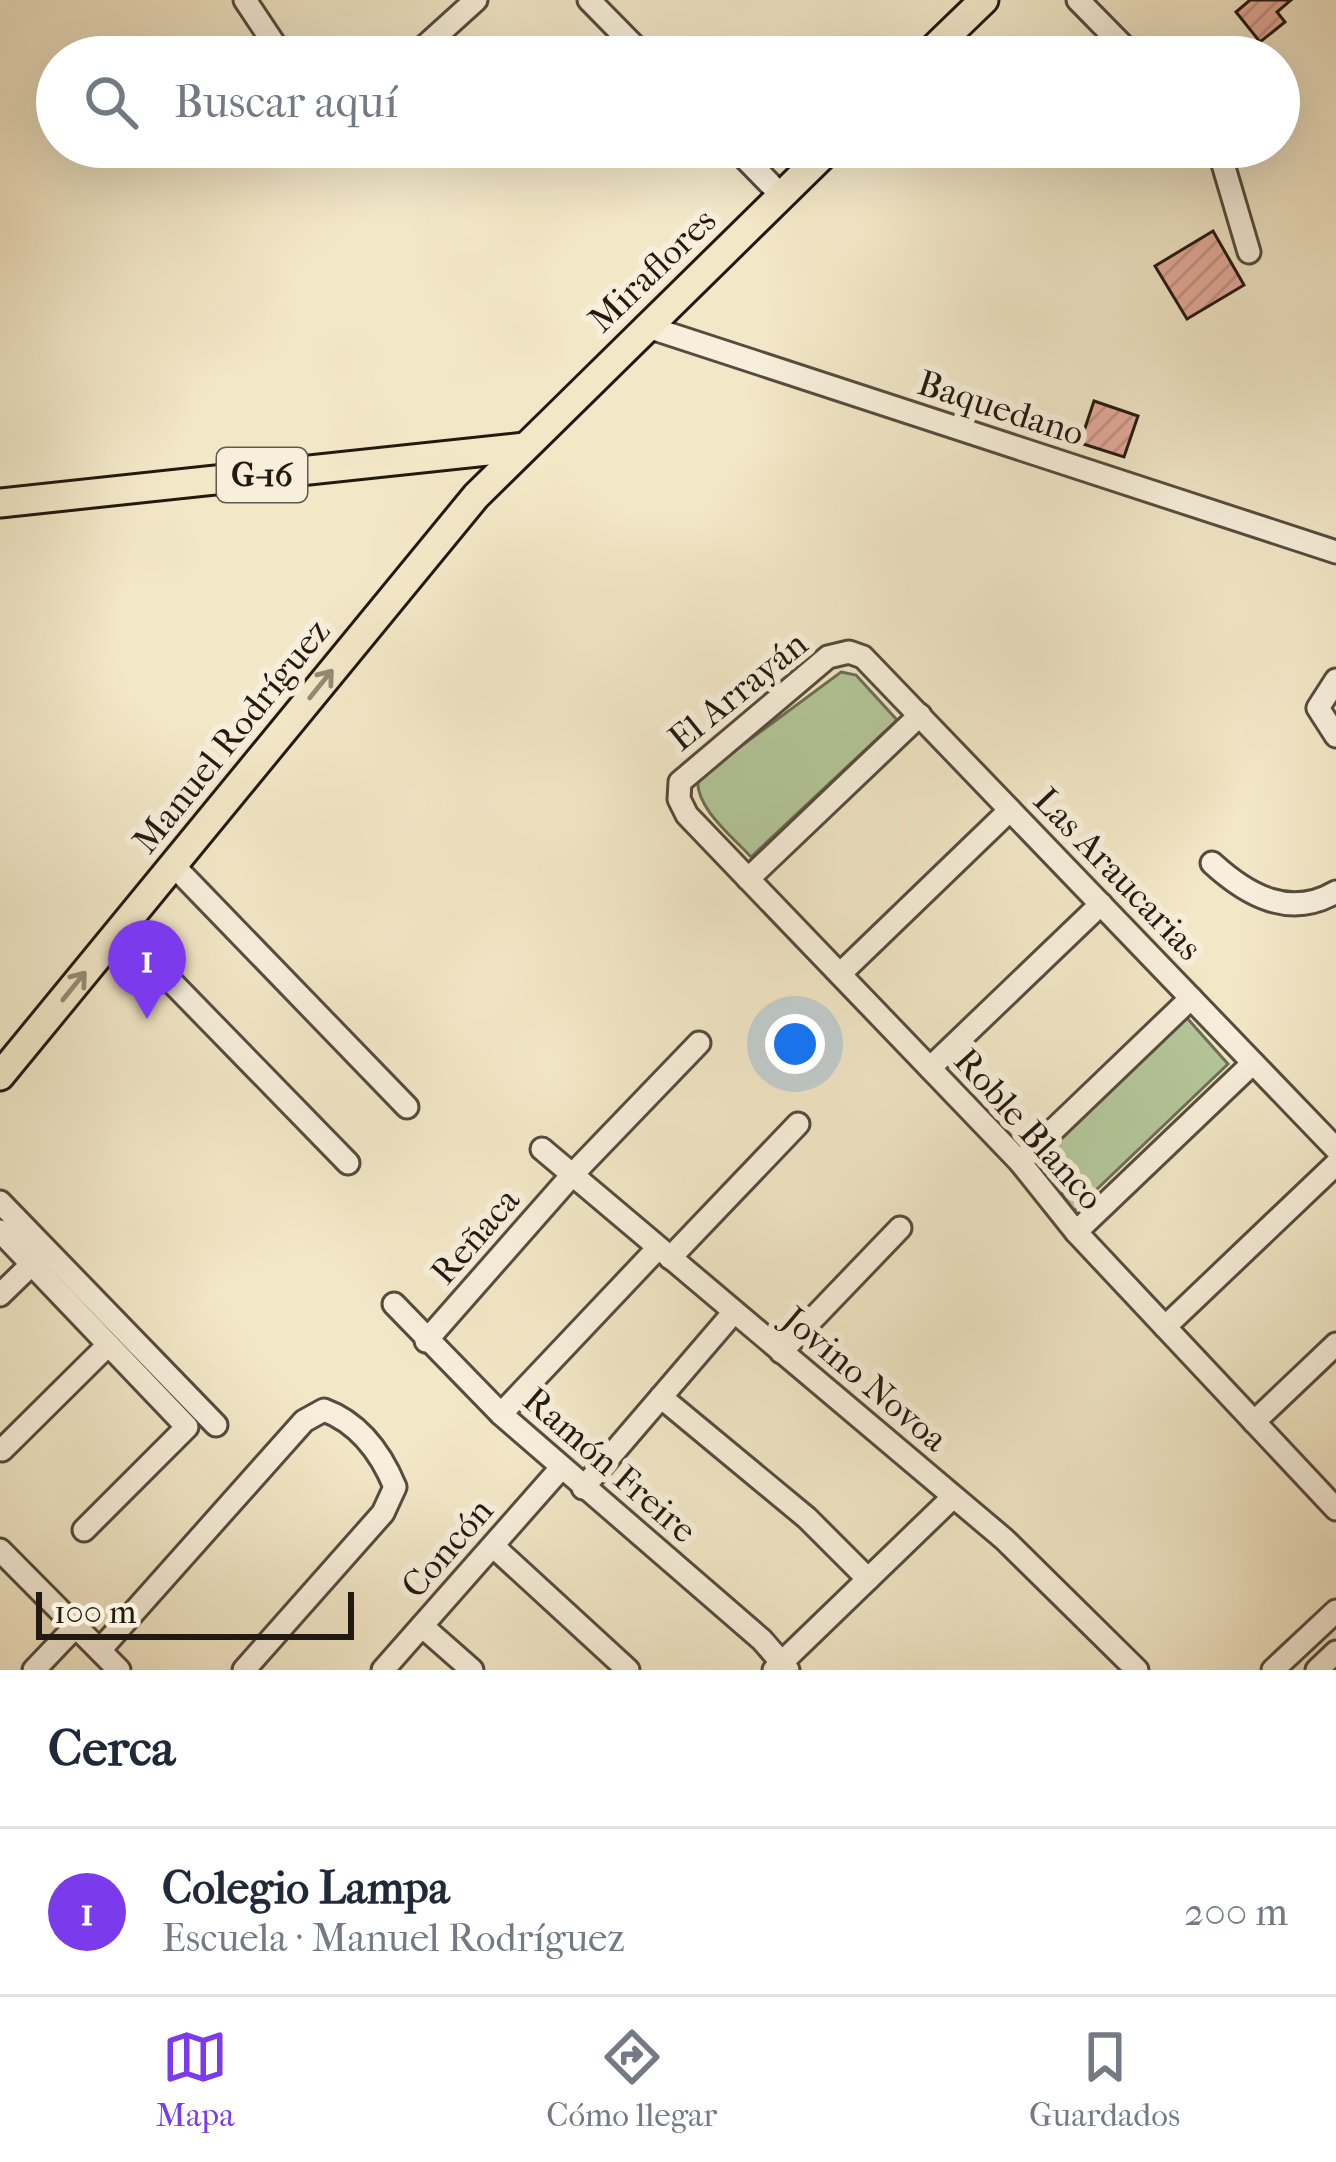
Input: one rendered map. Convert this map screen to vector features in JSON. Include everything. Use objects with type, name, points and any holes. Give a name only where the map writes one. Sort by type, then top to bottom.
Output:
[{"type":"main road","points":[[947,36],[984,0]]},
{"type":"main road","name":"Miraflores","points":[[524,447],[809,168]]},
{"type":"main road","name":"G-16","points":[[0,503],[524,447]]},
{"type":"main road","name":"Manuel Rodríguez","points":[[0,1076],[437,541],[524,447]]},
{"type":"street","points":[[245,0],[269,36]]},
{"type":"street","points":[[436,36],[476,0]]},
{"type":"street","points":[[589,0],[624,36]]},
{"type":"street","points":[[1078,0],[1113,36]]},
{"type":"street","points":[[755,168],[781,195]]},
{"type":"street","points":[[1224,168],[1249,252]]},
{"type":"street","name":"Baquedano","points":[[645,326],[1336,552]]},
{"type":"street","name":"Las Araucarias","points":[[848,652],[869,662],[1336,1149]]},
{"type":"street","name":"El Arrayán","points":[[678,790],[692,767],[828,657],[848,652]]},
{"type":"street","points":[[1336,680],[1318,708],[1336,736]]},
{"type":"street","points":[[748,879],[920,716]]},
{"type":"street","name":"Roble Blanco","points":[[678,790],[687,815],[1021,1162],[1076,1232],[1336,1509]]},
{"type":"street","points":[[840,974],[1010,810]]},
{"type":"street","points":[[1212,863],[1251,893],[1276,903],[1302,905],[1336,892]]},
{"type":"street","points":[[173,865],[406,1107]]},
{"type":"street","points":[[930,1068],[1101,904]]},
{"type":"street","points":[[120,929],[348,1163]]},
{"type":"street","points":[[1021,1162],[1191,998]]},
{"type":"street","name":"Reñaca","points":[[426,1341],[572,1175],[699,1042]]},
{"type":"street","points":[[1076,1232],[1253,1063]]},
{"type":"street","points":[[501,1414],[797,1124]]},
{"type":"street","name":"Jovino Novoa","points":[[542,1149],[1040,1571],[1137,1670]]},
{"type":"street","points":[[1165,1327],[1336,1164]]},
{"type":"street","points":[[0,1202],[217,1425]]},
{"type":"street","points":[[782,1352],[900,1228]]},
{"type":"street","points":[[0,1231],[187,1427],[83,1530]]},
{"type":"street","points":[[0,1295],[32,1264]]},
{"type":"street","name":"Ramón Freire","points":[[394,1304],[501,1414],[781,1667]]},
{"type":"street","points":[[583,1488],[734,1312]]},
{"type":"street","points":[[1254,1422],[1336,1344]]},
{"type":"street","points":[[2,1450],[108,1345]]},
{"type":"street","points":[[661,1397],[807,1518],[868,1579]]},
{"type":"street","points":[[100,1650],[304,1421],[323,1410],[346,1418],[384,1461],[395,1487],[383,1513],[244,1670]]},
{"type":"street","name":"Concón","points":[[383,1670],[561,1468]]},
{"type":"street","points":[[781,1667],[953,1497]]},
{"type":"street","points":[[493,1546],[628,1670]]},
{"type":"street","points":[[0,1550],[118,1670]]},
{"type":"street","points":[[1273,1670],[1336,1611]]},
{"type":"street","points":[[422,1626],[472,1670]]},
{"type":"street","points":[[34,1670],[76,1627]]},
{"type":"street","points":[[1317,1670],[1336,1652]]},
{"type":"green space","points":[[841,672],[856,675],[897,720],[751,857],[708,810],[698,778]]},
{"type":"green space","points":[[1187,1018],[1228,1064],[1074,1211],[1037,1160]]},
{"type":"building","points":[[1250,0],[1291,0],[1277,12],[1285,22],[1268,36],[1255,36],[1236,12]]},
{"type":"building","points":[[1213,231],[1244,285],[1187,319],[1155,266]]},
{"type":"building","points":[[1094,401],[1138,416],[1124,457],[1080,443]]},
{"type":"place","name":"Colegio Lampa","points":[[147,1019]]}]
